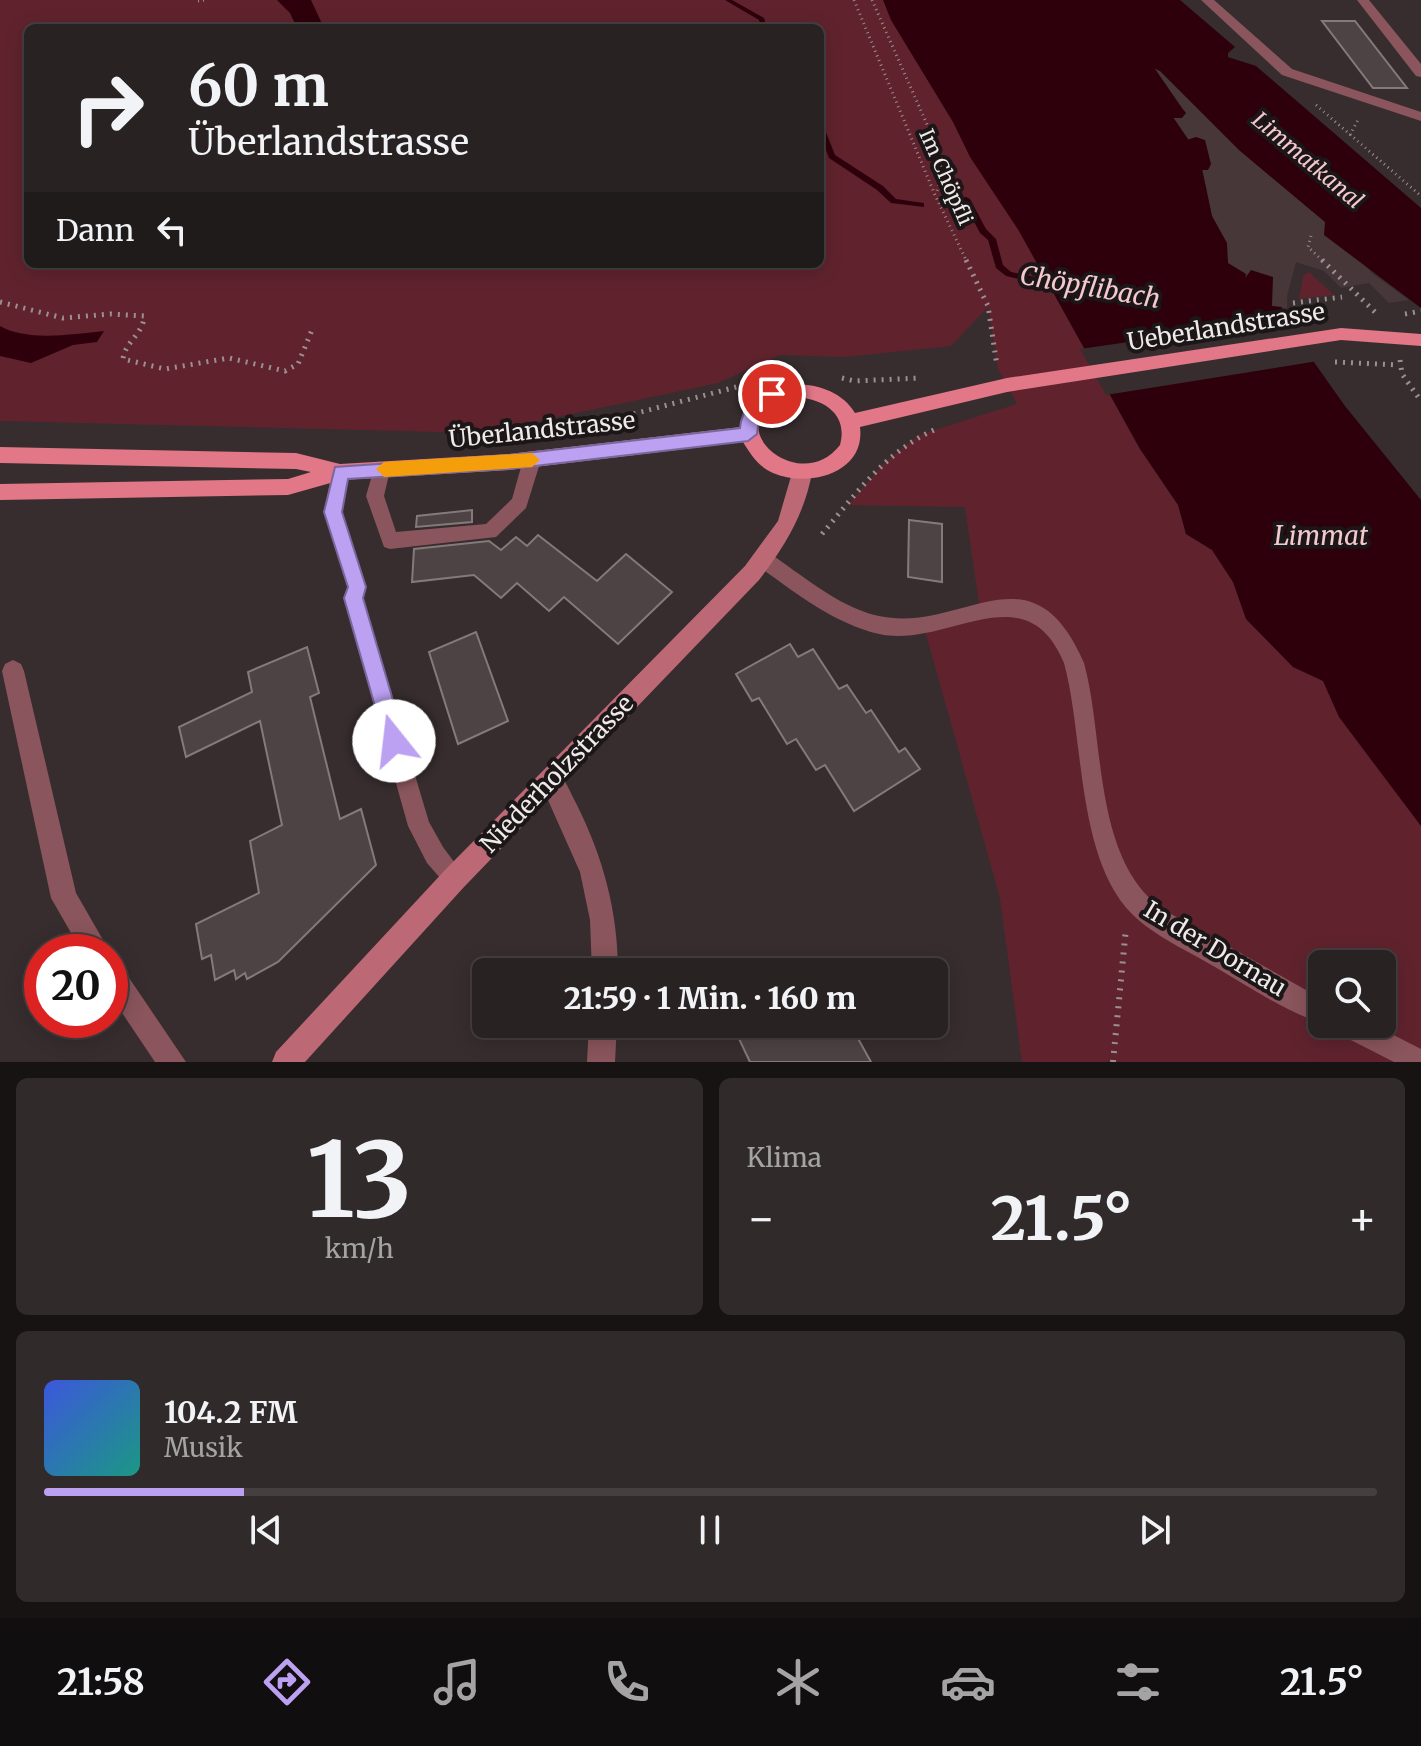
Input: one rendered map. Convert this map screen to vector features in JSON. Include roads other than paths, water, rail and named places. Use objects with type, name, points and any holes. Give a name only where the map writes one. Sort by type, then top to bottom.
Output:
[{"type":"main road","name":"Ueberlandstrasse","points":[[850,422],[907,406],[1040,380],[1341,334],[1421,340]]},
{"type":"main road","points":[[790,390],[810,390],[828,396],[842,407],[850,422],[852,437],[848,451],[837,463],[802,473],[786,471],[760,456],[748,434],[750,418],[758,404],[772,394],[790,390]]},
{"type":"main road","name":"Überlandstrasse","points":[[0,492],[288,487],[341,472],[532,460],[748,434]]},
{"type":"main road","name":"Überlandstrasse","points":[[0,455],[296,461],[341,472]]},
{"type":"main road","name":"Niederholzstrasse","points":[[286,1062],[455,878],[763,559],[781,536],[799,501],[802,473]]},
{"type":"street","points":[[1207,0],[1287,72],[1421,117]]},
{"type":"street","points":[[1363,0],[1421,73]]},
{"type":"street","points":[[13,671],[64,898],[86,934]]},
{"type":"street","points":[[551,780],[590,858],[601,900],[604,958]]},
{"type":"street","points":[[128,998],[172,1062]]},
{"type":"street","points":[[601,1062],[602,1038]]},
{"type":"lane","points":[[381,470],[375,496],[390,541],[490,531],[520,503],[532,460]]},
{"type":"lane","points":[[341,472],[333,512],[357,587],[353,598],[419,826],[435,855],[455,878]]},
{"type":"lane","name":"In der Dornau","points":[[763,559],[836,609],[897,628],[924,627],[980,610],[1015,606],[1033,612],[1048,623],[1066,645],[1078,669],[1100,817],[1115,860],[1136,901],[1154,916],[1245,972],[1308,1005]]},
{"type":"lane","points":[[1373,1038],[1420,1062]]},
{"type":"water","points":[[277,0],[311,0],[322,24],[295,24],[290,13]]},
{"type":"water","name":"Limmat","points":[[883,0],[1180,0],[1235,47],[1228,57],[1256,66],[1421,208],[1421,308],[1324,235],[1325,222],[1239,150],[1160,71],[1149,66],[1139,67],[1192,145],[1197,164],[1201,164],[1212,216],[1227,243],[1228,263],[1246,274],[1245,278],[1251,270],[1273,277],[1272,306],[1282,307],[1280,314],[1345,406],[1421,500],[1421,826],[1339,717],[1323,681],[1293,667],[1246,619],[1233,582],[1212,550],[1186,534],[1178,505],[1140,449],[1019,231],[970,157],[953,122],[891,20]]},
{"type":"water","points":[[0,326],[37,335],[104,331],[97,342],[73,345],[31,363],[0,356]]},
{"type":"waterway","name":"Chöpflibach","points":[[728,0],[762,19],[763,24]]},
{"type":"waterway","points":[[1141,71],[1145,71],[1174,113]]},
{"type":"waterway","name":"Chöpflibach","points":[[824,135],[832,156],[894,201],[921,205]]},
{"type":"waterway","points":[[1196,145],[1199,164]]},
{"type":"waterway","name":"Chöpflibach","points":[[954,202],[966,199],[983,231],[992,239],[999,266],[1009,274],[1060,285]]},
{"type":"water label","name":"Limmatkanal","points":[[1308,160]]}]
